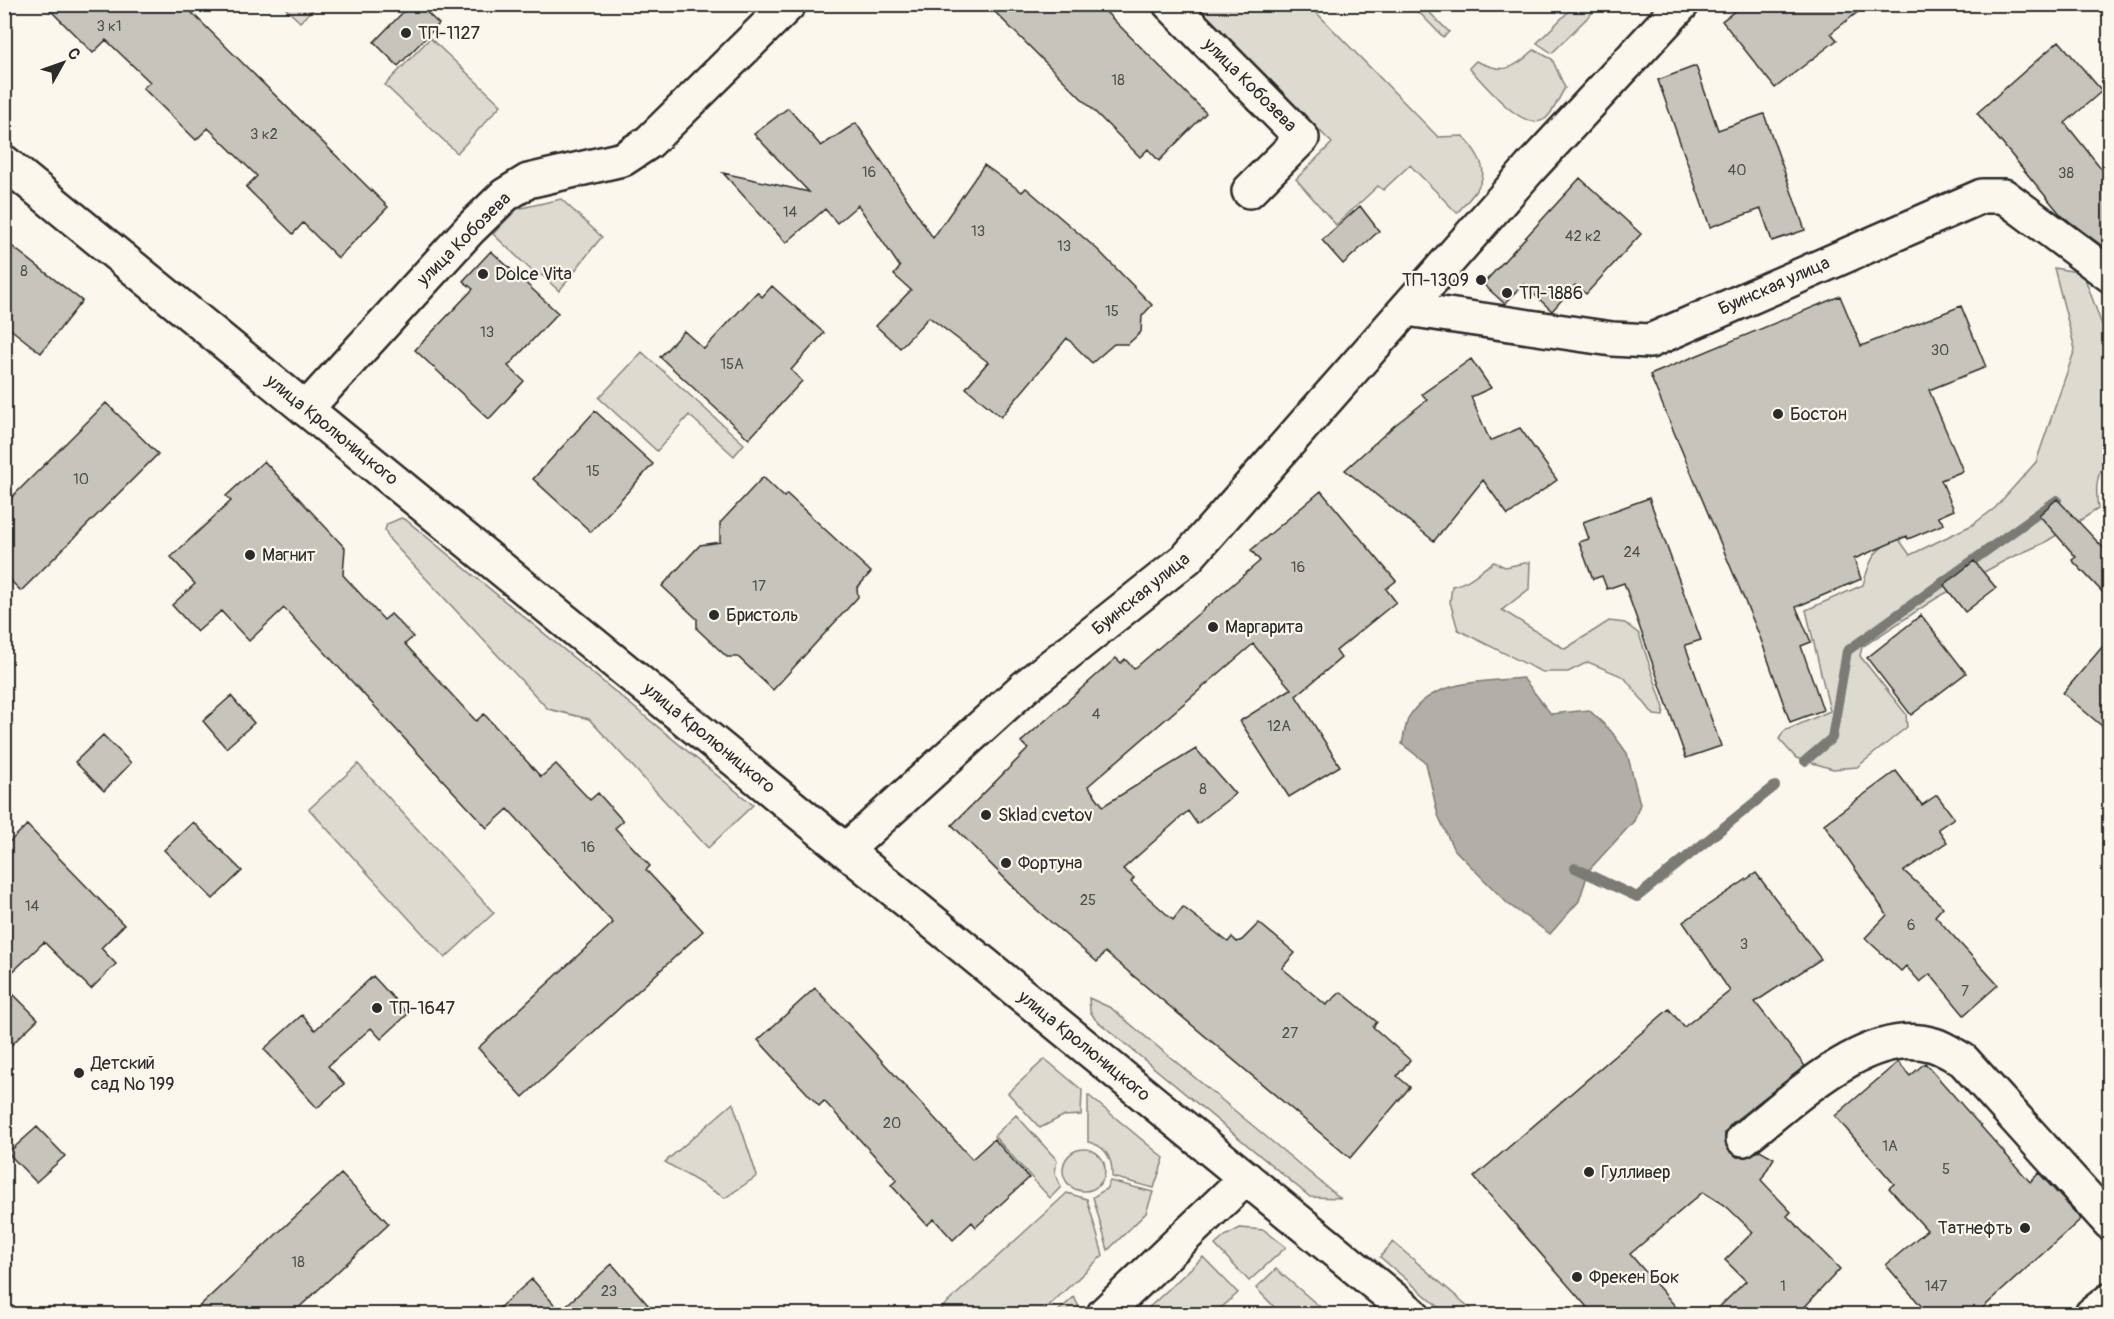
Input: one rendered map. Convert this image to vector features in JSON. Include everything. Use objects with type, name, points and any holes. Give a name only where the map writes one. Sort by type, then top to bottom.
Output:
[{"type":"street","name":"улица Кобозева","points":[[306,409],[470,229],[505,195],[528,181],[623,159],[649,142],[789,4]]},
{"type":"street","name":"улица Кобозева","points":[[1170,4],[1302,138],[1249,191]]},
{"type":"street","name":"Буинская улица","points":[[846,850],[1025,687],[1187,558],[1530,168],[1682,4]]},
{"type":"street","name":"улица Кролюницкого","points":[[4,162],[1412,1314]]},
{"type":"street","name":"Буинская улица","points":[[1407,309],[1612,339],[1650,341],[1982,196],[2004,196],[2109,275]]},
{"type":"street","points":[[1743,1139],[1830,1072],[1870,1049],[1904,1042],[1935,1045],[1963,1060],[2109,1223]]},
{"type":"street","points":[[1104,1314],[1246,1178]]},
{"type":"street","points":[[2092,1314],[2109,1300]]},
{"type":"shaded area","points":[[282,5],[317,5],[300,22]]},
{"type":"shaded area","points":[[1194,5],[1309,5],[1438,137],[1463,136],[1473,148],[1482,168],[1480,184],[1475,193],[1457,213],[1410,165],[1383,190],[1378,186],[1336,225],[1296,179],[1332,143]]},
{"type":"shaded area","points":[[1412,5],[1422,5],[1449,32],[1443,37]]},
{"type":"shaded area","points":[[1575,5],[1600,5],[1552,53],[1537,43]]},
{"type":"shaded area","points":[[430,38],[501,105],[457,153],[385,85]]},
{"type":"shaded area","points":[[1534,50],[1552,59],[1565,88],[1548,116],[1536,122],[1526,119],[1504,105],[1469,68],[1476,61],[1494,68],[1507,68],[1520,62]]},
{"type":"shaded area","points":[[561,199],[602,237],[559,291],[543,276],[531,270],[493,234],[517,209]]},
{"type":"shaded area","points":[[2054,268],[2083,273],[2102,325],[2109,326],[2109,461],[2098,477],[2098,509],[2044,543],[2006,560],[1935,599],[1862,647],[1860,656],[1906,714],[1907,727],[1857,767],[1833,769],[1796,758],[1779,739],[1784,731],[1830,711],[1806,610],[1863,585],[1874,556],[1889,542],[1898,538],[1910,555],[1972,525],[1995,508],[2036,462],[2075,349]]},
{"type":"shaded area","points":[[642,352],[744,444],[734,456],[689,415],[657,451],[599,398]]},
{"type":"shaded area","points":[[401,518],[753,805],[708,848],[589,719],[548,709],[390,540],[385,530],[387,524]]},
{"type":"shaded area","points":[[1494,562],[1505,567],[1530,562],[1529,589],[1502,610],[1565,649],[1609,621],[1625,623],[1639,634],[1664,708],[1663,716],[1654,715],[1624,677],[1588,662],[1568,672],[1542,672],[1458,630],[1450,602],[1452,586],[1470,579]]},
{"type":"shaded area","points":[[1523,678],[1551,714],[1589,710],[1611,731],[1627,753],[1640,804],[1634,821],[1589,870],[1579,901],[1550,934],[1508,904],[1453,848],[1438,815],[1426,763],[1402,744],[1409,717],[1431,695],[1445,689],[1476,682]]},
{"type":"shaded area","points":[[358,764],[494,913],[445,958],[309,809]]},
{"type":"shaded area","points":[[1089,998],[1111,1008],[1340,1198],[1310,1197],[1095,1019],[1090,1011]]},
{"type":"shaded area","points":[[1045,1059],[1082,1090],[1081,1115],[1063,1116],[1040,1128],[1008,1093]]},
{"type":"shaded area","points":[[1088,1095],[1164,1158],[1154,1188],[1112,1177],[1110,1159],[1107,1154],[1088,1142]]},
{"type":"shaded area","points":[[733,1103],[757,1176],[725,1198],[665,1162]]},
{"type":"shaded area","points":[[1016,1115],[1057,1160],[1055,1173],[1061,1187],[1050,1198],[994,1136]]},
{"type":"shaded area","points":[[1084,1149],[1092,1150],[1099,1155],[1104,1162],[1104,1178],[1099,1185],[1092,1190],[1084,1191],[1076,1190],[1069,1185],[1064,1178],[1063,1170],[1064,1162],[1069,1155],[1076,1150]]},
{"type":"shaded area","points":[[1110,1181],[1153,1192],[1146,1213],[1108,1250],[1093,1197],[1106,1189]]},
{"type":"shaded area","points":[[1067,1193],[1087,1199],[1103,1255],[1040,1314],[935,1314]]},
{"type":"shaded area","points":[[1240,1228],[1264,1230],[1286,1247],[1249,1281],[1215,1245],[1225,1236]]},
{"type":"shaded area","points":[[1393,1242],[1477,1314],[1447,1314],[1380,1257]]},
{"type":"shaded area","points":[[1203,1257],[1238,1293],[1214,1314],[1142,1314]]},
{"type":"shaded area","points":[[1276,1269],[1320,1307],[1313,1314],[1281,1314],[1256,1288]]},
{"type":"shaded area","points":[[1074,1297],[1079,1307],[1078,1314],[1055,1314]]},
{"type":"building","points":[[44,4],[183,4],[388,207],[338,258],[303,223],[293,234],[246,187],[257,176],[208,128],[196,140],[143,88],[150,82],[106,40],[93,53]]},
{"type":"building","name":"ТП-1127","points":[[411,4],[418,4],[439,24],[398,66],[374,42]]},
{"type":"building","points":[[987,4],[1098,4],[1206,113],[1159,161],[1148,149],[1140,157]]},
{"type":"building","points":[[1744,4],[1868,4],[1831,33],[1837,40],[1775,88],[1722,21]]},
{"type":"building","points":[[2059,41],[2102,91],[2065,123],[2109,178],[2109,251],[2061,215],[1977,113]]},
{"type":"building","points":[[1696,66],[1718,130],[1764,114],[1805,230],[1772,241],[1761,209],[1710,227],[1658,80]]},
{"type":"building","points":[[788,108],[821,146],[856,123],[933,238],[984,165],[1022,192],[1026,188],[1098,250],[1152,305],[1142,316],[1141,332],[1128,344],[1114,344],[1092,363],[1067,338],[1001,417],[966,388],[988,362],[929,317],[900,348],[876,326],[911,290],[894,275],[900,267],[858,205],[837,223],[825,209],[786,243],[723,173],[809,192],[754,134]]},
{"type":"building","points":[[1580,178],[1641,234],[1586,294],[1575,285],[1552,311],[1523,284],[1505,304],[1483,284]]},
{"type":"building","points":[[1360,206],[1379,231],[1343,264],[1322,240]]},
{"type":"building","points":[[4,240],[82,301],[41,353],[4,324]]},
{"type":"building","points":[[491,251],[558,313],[508,366],[524,381],[489,419],[415,350],[473,289],[463,281]]},
{"type":"building","points":[[772,286],[824,333],[791,370],[802,381],[749,439],[660,357],[684,331],[704,349],[757,292],[762,297]]},
{"type":"building","points":[[1840,296],[1861,346],[1961,306],[1986,367],[1929,390],[1963,471],[1941,480],[1954,510],[1938,517],[1944,524],[1908,539],[1907,536],[1854,559],[1861,579],[1796,607],[1811,642],[1801,646],[1823,710],[1790,722],[1760,637],[1650,375]]},
{"type":"building","points":[[1471,359],[1491,388],[1471,397],[1490,441],[1520,428],[1557,480],[1508,515],[1483,480],[1434,541],[1345,470],[1427,400],[1422,394]]},
{"type":"building","points":[[106,403],[158,454],[21,591],[4,574],[4,505]]},
{"type":"building","points":[[595,411],[653,464],[591,532],[533,479]]},
{"type":"building","points":[[264,461],[345,548],[343,575],[384,620],[391,614],[403,626],[413,637],[405,644],[476,721],[484,714],[541,777],[556,764],[590,800],[598,793],[623,821],[615,828],[650,866],[646,870],[703,931],[523,1097],[478,1048],[613,923],[508,809],[487,828],[284,608],[249,641],[221,611],[197,632],[172,605],[195,584],[171,557],[231,501],[226,496]]},
{"type":"building","points":[[763,477],[784,497],[787,494],[871,572],[857,588],[858,597],[773,690],[738,657],[727,657],[697,629],[697,619],[662,586],[700,545],[720,542],[720,523]]},
{"type":"building","points":[[1321,491],[1396,581],[1386,589],[1396,602],[1336,651],[1341,658],[1296,696],[1340,766],[1289,797],[1240,721],[1291,689],[1253,644],[1088,786],[1103,806],[1196,749],[1235,794],[1197,824],[1188,811],[1123,869],[1134,878],[1131,882],[1173,920],[1183,907],[1228,942],[1232,937],[1237,942],[1242,940],[1259,923],[1295,953],[1282,968],[1326,1005],[1341,992],[1377,1022],[1373,1027],[1410,1060],[1397,1076],[1410,1087],[1350,1158],[1105,952],[1097,962],[1030,904],[952,825],[1028,749],[1021,742],[1116,658],[1121,663],[1125,659],[1134,669],[1260,561],[1251,550]]},
{"type":"building","points":[[1649,498],[1701,640],[1685,645],[1721,746],[1686,758],[1624,583],[1607,589],[1602,576],[1593,579],[1579,542],[1589,539],[1583,522]]},
{"type":"building","points":[[2057,499],[2109,554],[2109,599],[2072,560],[2076,557],[2039,515]]},
{"type":"building","points":[[1974,561],[1996,588],[1965,612],[1944,585]]},
{"type":"building","points":[[1921,615],[1966,673],[1911,715],[1867,658]]},
{"type":"building","points":[[2109,639],[2109,732],[2063,693]]},
{"type":"building","points":[[231,696],[254,723],[226,748],[203,721]]},
{"type":"building","points":[[103,735],[131,763],[104,791],[75,762]]},
{"type":"building","points":[[1896,771],[1922,805],[1937,795],[1954,818],[1938,829],[1947,842],[1904,871],[1943,907],[1935,916],[1998,985],[1964,1015],[1930,974],[1920,982],[1906,966],[1901,971],[1865,938],[1887,915],[1824,824]]},
{"type":"building","points":[[193,822],[242,871],[213,899],[164,850]]},
{"type":"building","points":[[27,825],[124,925],[101,948],[116,964],[91,989],[44,942],[4,980],[4,847]]},
{"type":"building","points":[[1756,873],[1821,959],[1755,1002],[1805,1066],[1731,1124],[1725,1133],[1725,1142],[1729,1151],[1737,1157],[1746,1157],[1760,1150],[1774,1158],[1761,1180],[1791,1212],[1787,1216],[1840,1269],[1798,1314],[1712,1314],[1746,1281],[1725,1260],[1753,1232],[1727,1207],[1703,1192],[1630,1254],[1682,1314],[1593,1314],[1474,1177],[1669,1009],[1684,1027],[1730,991],[1683,922]]},
{"type":"building","points":[[373,976],[408,1014],[381,1039],[371,1028],[328,1066],[344,1084],[317,1108],[264,1049],[302,1015],[315,1030]]},
{"type":"building","points":[[4,985],[38,1019],[4,1052]]},
{"type":"building","points":[[815,988],[972,1159],[994,1139],[1029,1178],[976,1227],[972,1222],[953,1240],[934,1219],[927,1225],[891,1185],[897,1180],[824,1101],[819,1106],[758,1040]]},
{"type":"building","points":[[1898,1062],[1910,1076],[1925,1063],[2030,1182],[2039,1173],[2081,1219],[1976,1314],[1928,1314],[1886,1265],[1927,1230],[1889,1188],[1894,1184],[1835,1116]]},
{"type":"building","points":[[37,1127],[65,1156],[36,1182],[8,1153]]},
{"type":"building","points":[[341,1174],[389,1224],[292,1314],[191,1314]]},
{"type":"building","points":[[612,1264],[656,1314],[492,1314],[532,1279],[560,1311]]},
{"type":"waterway","points":[[1805,761],[1832,738],[1847,651],[2057,500]]},
{"type":"waterway","points":[[1575,868],[1637,897],[1775,786]]},
{"type":"place","name":"ТП-1127","points":[[406,33]]},
{"type":"place","name":"Dolce Vita","points":[[483,274]]},
{"type":"place","name":"ТП-1309","points":[[1481,280]]},
{"type":"place","name":"ТП-1886","points":[[1507,293]]},
{"type":"place","name":"Бостон","points":[[1778,414]]},
{"type":"place","name":"Магнит","points":[[250,555]]},
{"type":"place","name":"Бристоль","points":[[714,615]]},
{"type":"place","name":"Маргарита","points":[[1213,627]]},
{"type":"place","name":"Sklad cvetov","points":[[986,815]]},
{"type":"place","name":"Фортуна","points":[[1006,863]]},
{"type":"place","name":"ТП-1647","points":[[377,1008]]},
{"type":"place","name":"Детский сад № 199","points":[[79,1073]]},
{"type":"place","name":"Гулливер","points":[[1589,1172]]},
{"type":"place","name":"Татнефть","points":[[2025,1228]]},
{"type":"place","name":"Фрекен Бок","points":[[1577,1277]]}]
